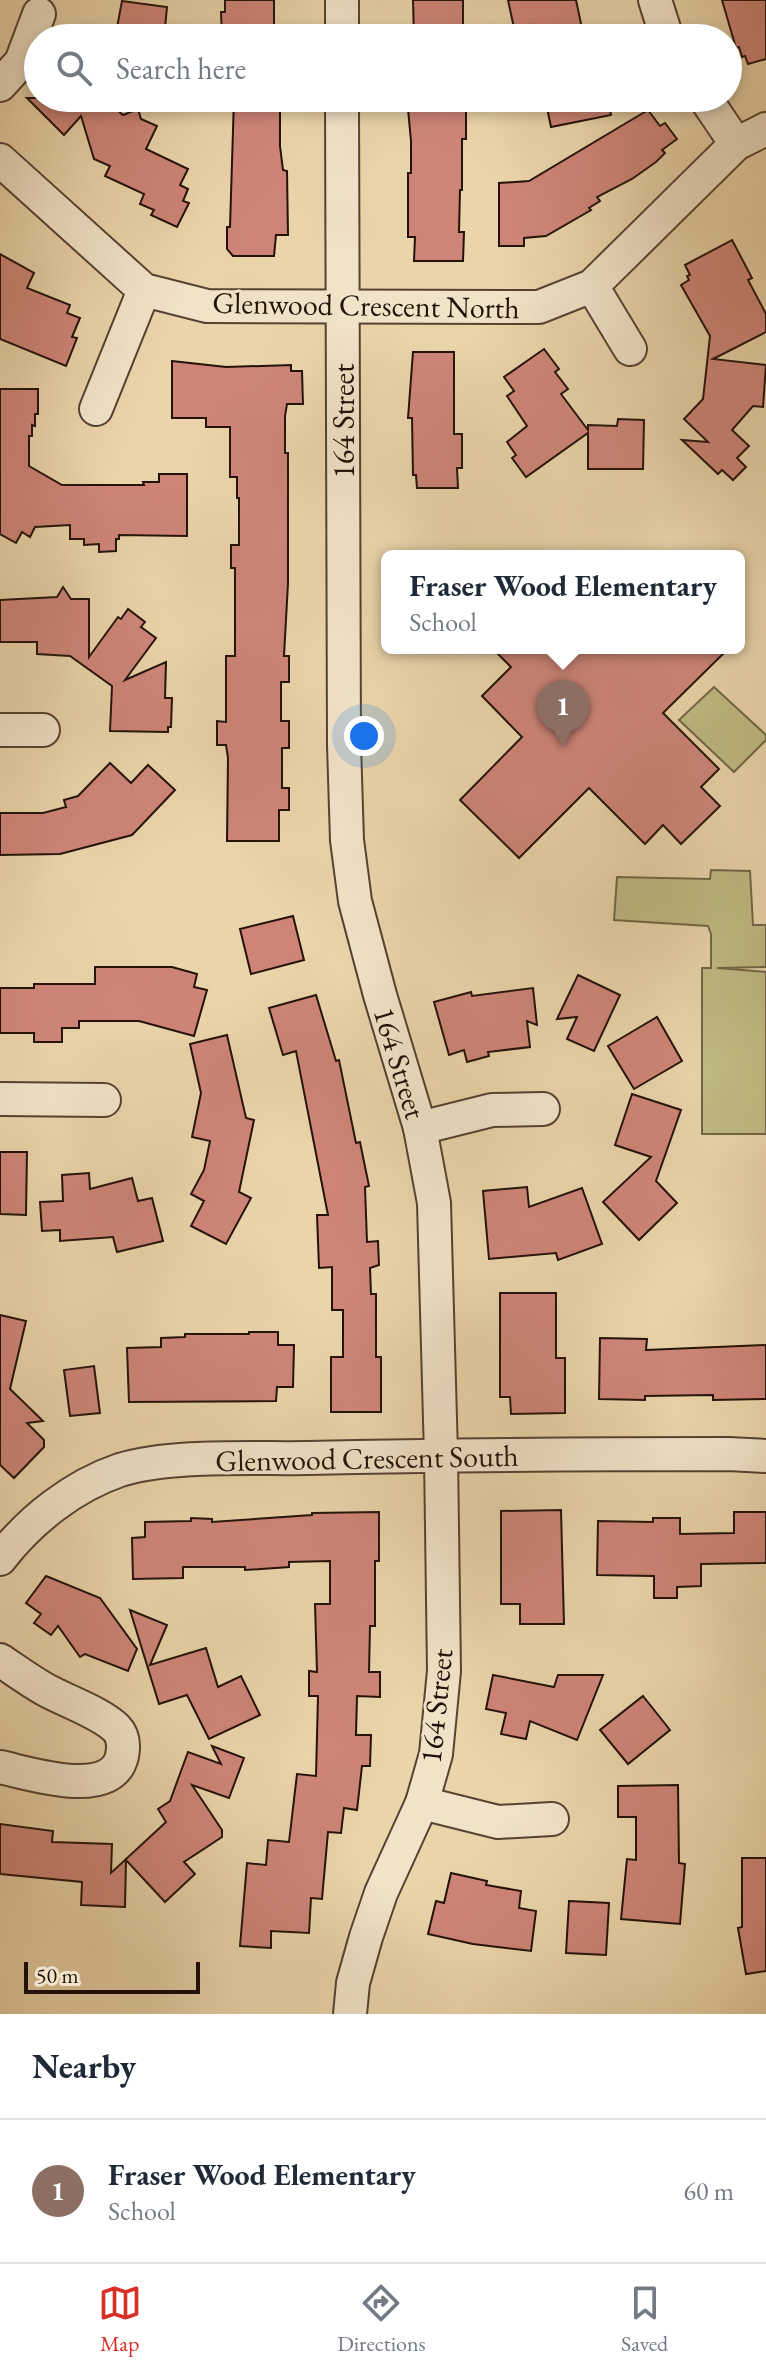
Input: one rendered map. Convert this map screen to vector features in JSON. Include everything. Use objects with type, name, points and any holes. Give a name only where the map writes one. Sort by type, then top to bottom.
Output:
[{"type":"street","points":[[342,0],[342,24]]},
{"type":"street","points":[[655,0],[663,24]]},
{"type":"street","points":[[35,24],[39,14]]},
{"type":"street","points":[[0,85],[21,62],[24,54]]},
{"type":"street","name":"164 Street","points":[[342,112],[347,840],[361,930],[420,1128],[434,1203],[444,1671],[436,1754],[422,1803],[381,1893],[366,1937],[353,1983],[350,2014]]},
{"type":"street","points":[[714,112],[736,144]]},
{"type":"street","name":"Glenwood Crescent North","points":[[0,160],[144,290],[207,306],[539,307],[592,286],[736,144],[766,129]]},
{"type":"street","points":[[592,286],[630,349]]},
{"type":"street","points":[[96,409],[144,290]]},
{"type":"street","points":[[0,730],[43,730]]},
{"type":"street","points":[[0,1099],[104,1100]]},
{"type":"street","points":[[420,1128],[492,1110],[543,1109]]},
{"type":"street","name":"Glenwood Crescent South","points":[[5,1543],[67,1494],[121,1470],[177,1461],[441,1455],[766,1456]]},
{"type":"street","points":[[0,1660],[43,1688],[114,1725],[122,1736],[124,1748],[121,1761],[109,1775],[86,1782],[54,1780],[0,1767]]},
{"type":"street","points":[[422,1803],[498,1822],[552,1819]]},
{"type":"shaded area","points":[[714,687],[766,735],[766,740],[734,772],[679,720]]},
{"type":"shaded area","points":[[711,870],[750,871],[753,925],[766,925],[766,967],[717,968],[766,972],[766,1134],[702,1134],[702,968],[711,968],[711,934],[708,926],[614,920],[617,877],[710,879]]},
{"type":"building","points":[[225,0],[274,0],[274,24],[221,24],[221,12],[225,12]]},
{"type":"building","points":[[413,0],[463,0],[463,24],[414,24]]},
{"type":"building","points":[[508,0],[576,0],[581,24],[513,24]]},
{"type":"building","points":[[722,0],[766,0],[766,59],[748,64],[745,56],[742,57],[742,24],[729,24]]},
{"type":"building","points":[[122,1],[167,7],[165,24],[118,24]]},
{"type":"building","points":[[41,112],[120,112],[123,115],[139,112],[141,119],[157,126],[146,149],[188,169],[180,185],[188,189],[183,201],[189,203],[177,227],[151,215],[154,210],[140,204],[144,194],[105,176],[110,166],[94,159],[81,116],[64,135]]},
{"type":"building","points":[[234,112],[280,112],[280,146],[283,170],[287,171],[288,235],[276,235],[274,256],[233,256],[227,249],[227,227],[230,227]]},
{"type":"building","points":[[408,112],[466,112],[466,139],[462,139],[459,232],[464,232],[463,261],[414,261],[415,237],[408,237],[411,141]]},
{"type":"building","points":[[548,112],[610,112],[611,115],[551,127]]},
{"type":"building","points":[[645,112],[650,112],[660,126],[665,123],[677,139],[662,150],[665,153],[656,162],[597,197],[600,201],[589,208],[591,210],[546,236],[524,238],[524,246],[499,246],[499,183],[529,181]]},
{"type":"building","points":[[732,240],[766,314],[766,332],[713,359],[766,365],[763,407],[753,406],[732,430],[749,446],[737,458],[746,467],[733,480],[722,470],[718,474],[682,440],[708,442],[684,419],[703,399],[710,336],[681,285],[689,280],[687,276],[690,275],[685,265]]},
{"type":"building","points":[[0,254],[34,273],[27,288],[70,305],[67,313],[80,318],[72,337],[77,338],[66,366],[0,339]]},
{"type":"building","points":[[544,349],[559,369],[555,372],[568,389],[561,394],[588,430],[588,425],[617,426],[618,419],[644,420],[643,469],[588,469],[588,433],[526,477],[512,458],[516,455],[507,442],[527,426],[507,396],[514,391],[504,377]]},
{"type":"building","points":[[413,352],[454,352],[454,434],[462,434],[462,468],[457,468],[458,488],[417,488],[416,475],[413,475],[412,418],[408,418]]},
{"type":"building","points":[[172,361],[226,367],[291,365],[291,371],[302,371],[303,404],[287,404],[285,416],[288,583],[284,656],[289,656],[289,682],[281,682],[281,721],[289,721],[289,748],[282,748],[282,788],[289,788],[289,810],[279,810],[279,841],[227,841],[228,758],[226,745],[217,745],[217,721],[226,722],[226,656],[235,656],[235,568],[231,568],[231,545],[239,545],[237,477],[230,477],[230,427],[206,427],[206,418],[172,418]]},
{"type":"building","points":[[0,389],[38,389],[38,414],[35,414],[35,426],[32,425],[32,436],[29,436],[29,466],[62,485],[144,485],[143,482],[159,482],[159,474],[187,474],[187,536],[119,535],[116,551],[99,552],[99,544],[84,545],[84,539],[70,539],[70,525],[35,527],[30,537],[22,532],[16,543],[0,534]]},
{"type":"building","points":[[63,587],[71,599],[89,599],[89,657],[118,617],[121,619],[128,609],[145,622],[141,627],[156,638],[125,680],[166,662],[165,698],[172,698],[168,732],[110,731],[112,686],[70,656],[37,654],[37,642],[0,642],[0,600],[57,597]]},
{"type":"building","points":[[498,654],[723,654],[663,713],[719,769],[701,787],[720,806],[681,844],[663,825],[645,844],[589,788],[519,858],[460,800],[522,737],[482,696],[511,667]]},
{"type":"building","points":[[110,763],[131,783],[148,765],[175,790],[132,835],[60,854],[0,855],[0,813],[43,813],[66,807],[64,800],[78,796]]},
{"type":"building","points":[[293,916],[304,960],[251,974],[240,929]]},
{"type":"building","points":[[95,967],[172,967],[197,974],[194,987],[207,990],[194,1036],[139,1021],[79,1021],[79,1028],[62,1028],[62,1042],[34,1042],[34,1033],[0,1033],[0,988],[34,988],[34,984],[95,984]]},
{"type":"building","points":[[578,975],[620,995],[594,1051],[567,1039],[577,1017],[557,1019]]},
{"type":"building","points":[[533,988],[537,1025],[527,1021],[530,1047],[488,1052],[489,1056],[467,1062],[464,1050],[449,1055],[434,1002],[471,992],[472,996]]},
{"type":"building","points":[[316,995],[336,1061],[339,1060],[356,1143],[360,1142],[369,1186],[365,1187],[367,1242],[378,1241],[379,1265],[370,1268],[371,1294],[376,1294],[376,1357],[381,1357],[381,1412],[331,1412],[331,1357],[343,1357],[343,1310],[332,1310],[332,1267],[319,1268],[317,1215],[328,1215],[296,1051],[283,1055],[269,1008]]},
{"type":"building","points":[[657,1017],[682,1061],[634,1089],[608,1046]]},
{"type":"building","points":[[227,1035],[246,1118],[254,1120],[239,1192],[251,1198],[226,1244],[191,1226],[204,1201],[191,1194],[204,1170],[210,1141],[192,1137],[201,1093],[190,1044]]},
{"type":"building","points":[[632,1094],[681,1110],[656,1181],[677,1203],[639,1240],[603,1202],[651,1157],[615,1145]]},
{"type":"building","points":[[0,1152],[27,1152],[26,1215],[0,1214]]},
{"type":"building","points":[[89,1173],[90,1189],[132,1178],[138,1201],[152,1198],[163,1241],[117,1252],[113,1237],[60,1241],[60,1230],[42,1231],[40,1202],[63,1201],[62,1175]]},
{"type":"building","points":[[527,1187],[529,1207],[582,1188],[602,1244],[558,1260],[556,1253],[489,1259],[483,1191]]},
{"type":"building","points":[[500,1293],[556,1293],[556,1358],[565,1358],[565,1413],[511,1414],[510,1397],[500,1397]]},
{"type":"building","points":[[0,1315],[26,1321],[10,1389],[43,1421],[27,1423],[44,1440],[44,1447],[14,1478],[0,1465]]},
{"type":"building","points":[[278,1332],[278,1345],[294,1345],[293,1387],[277,1387],[276,1401],[129,1402],[127,1348],[161,1347],[161,1338],[185,1337],[185,1334]]},
{"type":"building","points":[[600,1338],[647,1339],[646,1350],[766,1345],[766,1399],[713,1400],[713,1395],[645,1396],[645,1400],[599,1399]]},
{"type":"building","points":[[94,1366],[100,1413],[70,1416],[64,1370]]},
{"type":"building","points":[[561,1510],[564,1624],[520,1624],[520,1604],[501,1604],[501,1511]]},
{"type":"building","points":[[379,1512],[375,1626],[370,1626],[369,1672],[380,1672],[380,1697],[357,1696],[356,1735],[371,1735],[370,1766],[362,1766],[357,1810],[344,1808],[341,1833],[328,1832],[322,1899],[311,1898],[309,1933],[271,1931],[271,1948],[240,1946],[247,1863],[266,1865],[268,1840],[289,1842],[297,1774],[316,1776],[318,1696],[309,1696],[309,1671],[317,1672],[315,1604],[330,1604],[330,1561],[289,1562],[289,1567],[245,1570],[245,1567],[183,1567],[183,1578],[133,1579],[132,1538],[145,1537],[145,1522],[191,1521],[191,1518],[212,1519],[212,1522],[312,1513]]},
{"type":"building","points":[[734,1512],[766,1512],[766,1563],[701,1564],[701,1586],[677,1587],[677,1598],[654,1598],[654,1576],[597,1575],[598,1521],[653,1522],[653,1518],[680,1518],[680,1534],[734,1533]]},
{"type":"building","points":[[46,1576],[100,1598],[137,1649],[128,1671],[85,1654],[80,1657],[58,1626],[51,1635],[34,1623],[41,1614],[26,1603]]},
{"type":"building","points":[[130,1610],[167,1625],[150,1665],[206,1648],[218,1687],[241,1676],[260,1715],[209,1739],[187,1695],[159,1704]]},
{"type":"building","points":[[493,1675],[554,1687],[558,1675],[603,1675],[577,1740],[530,1721],[526,1739],[501,1734],[506,1713],[486,1709]]},
{"type":"building","points":[[643,1696],[670,1730],[628,1764],[600,1730]]},
{"type":"building","points":[[212,1746],[244,1758],[229,1798],[192,1785],[222,1830],[222,1837],[184,1862],[195,1874],[165,1902],[126,1860],[125,1907],[81,1905],[82,1882],[0,1874],[0,1824],[53,1831],[52,1842],[112,1844],[111,1873],[166,1822],[158,1809],[170,1801],[188,1752],[221,1764]]},
{"type":"building","points":[[678,1785],[679,1863],[685,1864],[680,1924],[621,1919],[627,1859],[636,1860],[636,1817],[618,1817],[618,1786]]},
{"type":"building","points":[[742,1858],[766,1858],[766,1971],[746,1974],[738,1928],[742,1927]]},
{"type":"building","points":[[451,1873],[487,1881],[486,1885],[521,1891],[519,1908],[536,1911],[531,1951],[473,1944],[428,1934],[436,1901],[444,1903]]},
{"type":"building","points":[[569,1901],[609,1903],[606,1955],[566,1953]]},
{"type":"place","name":"Fraser Wood Elementary","points":[[563,746]]}]
